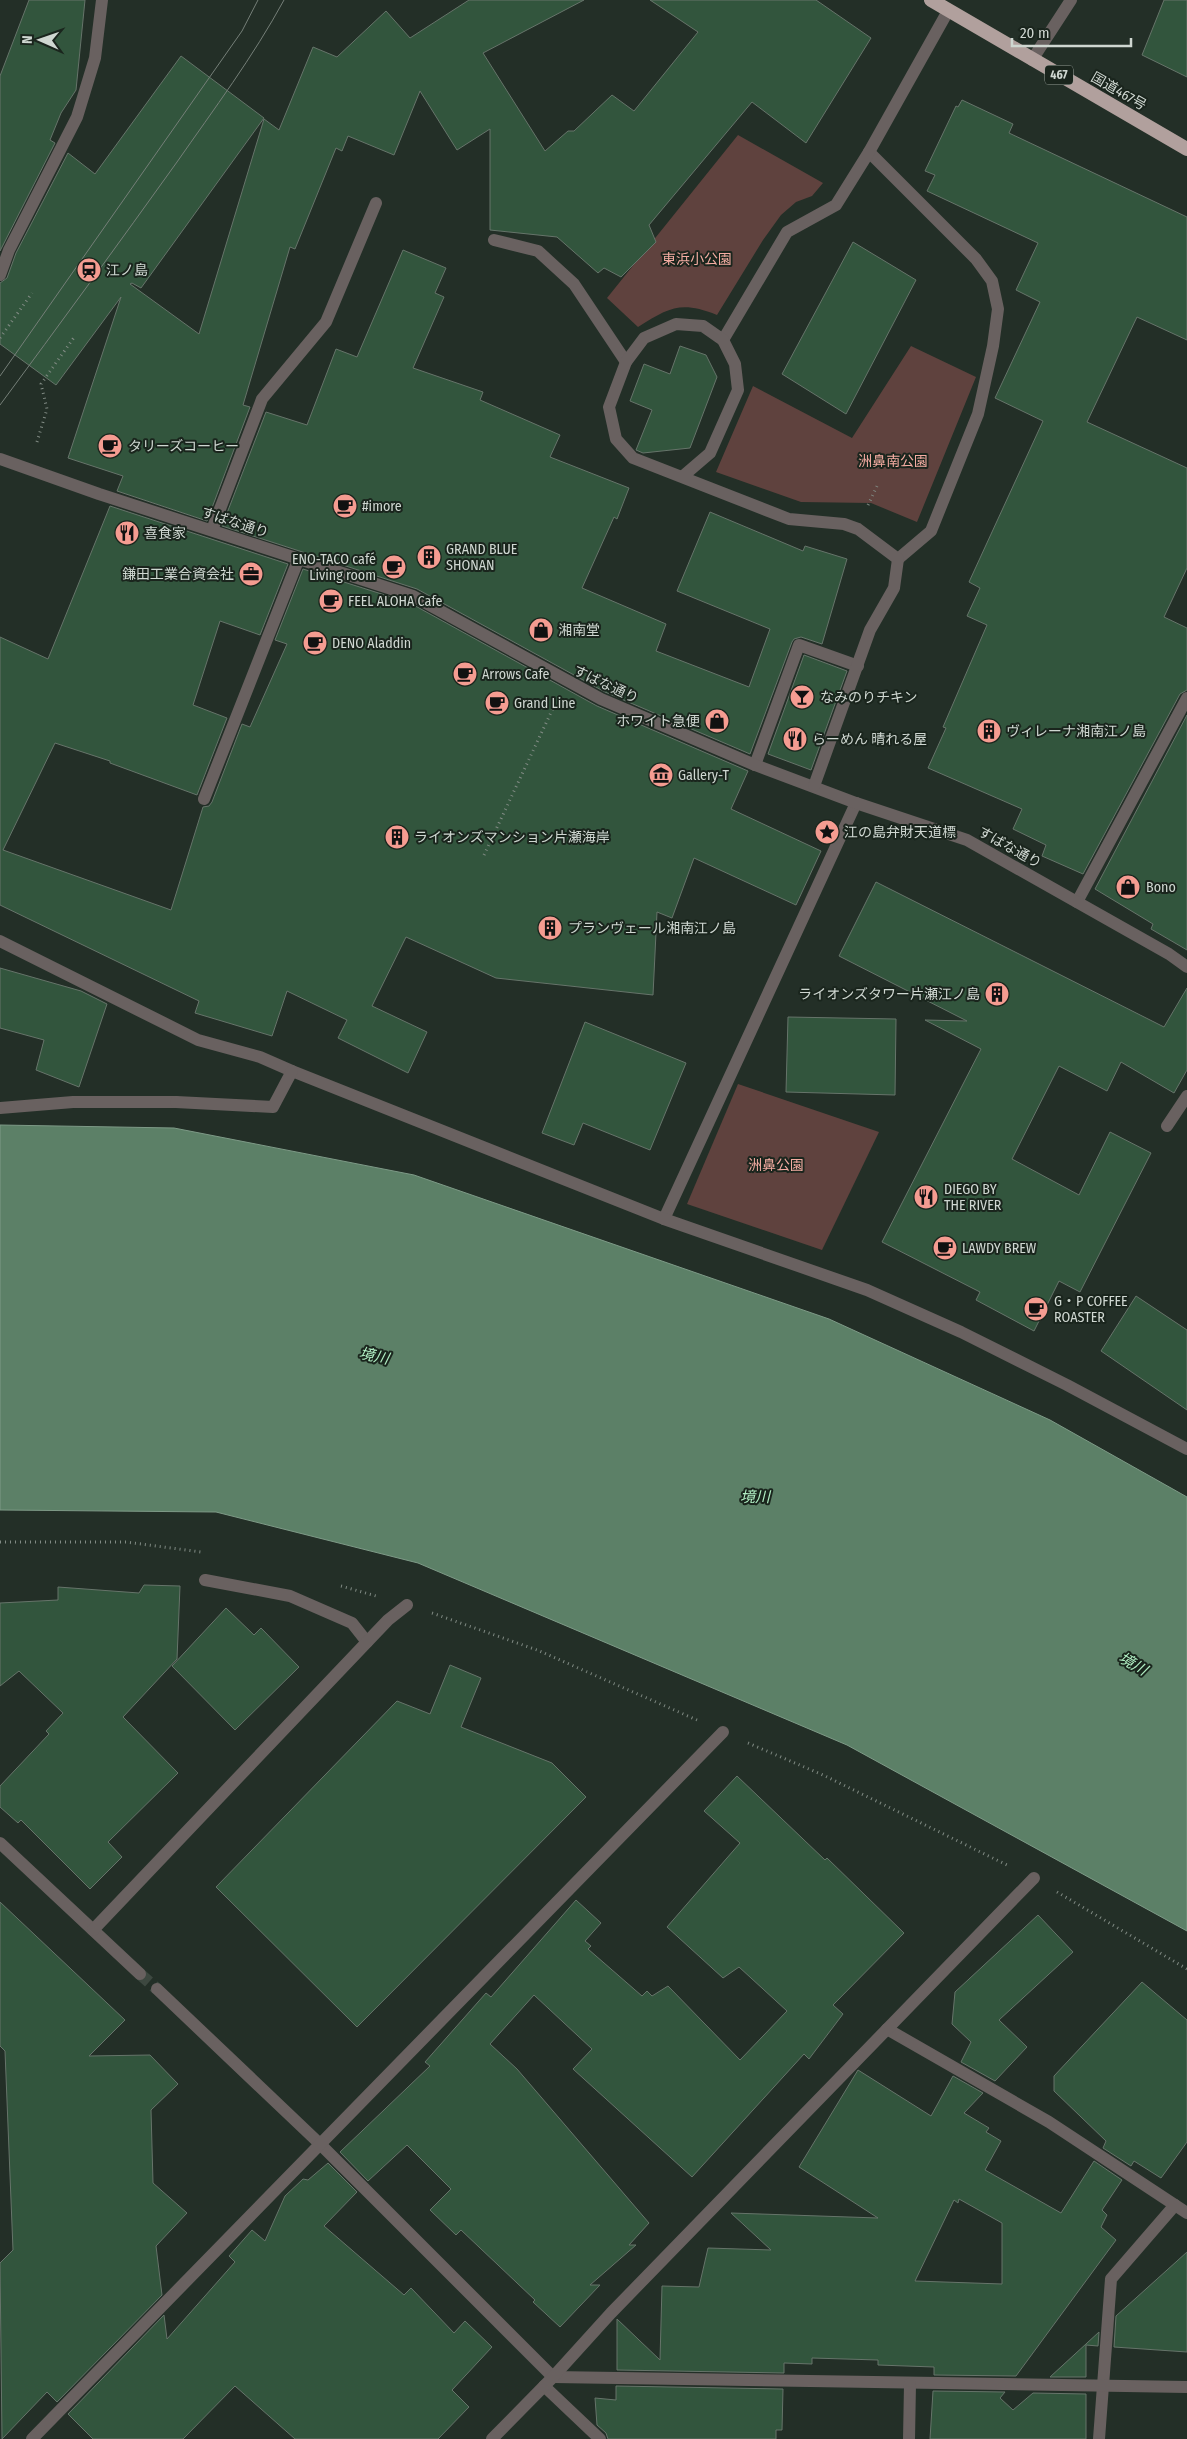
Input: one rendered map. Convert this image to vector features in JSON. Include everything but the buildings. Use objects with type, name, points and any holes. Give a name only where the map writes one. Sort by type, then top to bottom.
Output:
[{"type":"highway","name":"国道467号","points":[[931,0],[1187,149]]},
{"type":"street","points":[[0,275],[9,250],[78,116],[95,58],[102,0]]},
{"type":"street","points":[[1032,60],[1071,0]]},
{"type":"street","points":[[723,340],[787,232],[836,205],[869,152],[948,10]]},
{"type":"street","points":[[814,786],[870,630],[894,588],[898,559],[931,531],[978,414],[993,346],[998,310],[992,281],[976,259],[869,152]]},
{"type":"street","points":[[212,530],[262,399],[326,322],[376,203]]},
{"type":"street","points":[[494,240],[538,251],[574,284],[626,362]]},
{"type":"street","points":[[682,477],[710,453],[738,390],[735,364],[723,340],[703,326],[676,324],[644,338],[626,362],[610,407],[616,438],[634,458],[682,477],[789,519],[836,523],[858,529],[898,559]]},
{"type":"street","name":"すばな通り","points":[[0,459],[413,596],[566,682],[601,699],[756,765],[856,803],[968,840],[1169,954],[1187,967]]},
{"type":"street","points":[[204,799],[299,558]]},
{"type":"street","points":[[756,765],[799,645],[858,666]]},
{"type":"street","points":[[1077,902],[1187,700]]},
{"type":"street","points":[[664,1219],[856,803]]},
{"type":"street","points":[[0,941],[198,1040],[260,1057],[664,1219],[867,1290],[961,1332],[1067,1385],[1187,1449]]},
{"type":"street","points":[[0,1108],[73,1102],[176,1102],[273,1107],[292,1071]]},
{"type":"street","points":[[1167,1126],[1187,1096]]},
{"type":"street","points":[[205,1580],[290,1596],[352,1623],[367,1642]]},
{"type":"street","points":[[93,1930],[388,1620],[407,1605]]},
{"type":"street","points":[[32,2439],[723,1732]]},
{"type":"street","points":[[0,1843],[140,1974]]},
{"type":"street","points":[[492,2439],[548,2382],[611,2313],[1034,1878]]},
{"type":"street","points":[[157,1989],[320,2144],[548,2382],[600,2439]]},
{"type":"street","points":[[887,2029],[1049,2122],[1187,2213]]},
{"type":"street","points":[[1099,2439],[1111,2279],[1175,2205]]},
{"type":"street","points":[[548,2382],[1104,2384],[1187,2387]]},
{"type":"street","points":[[909,2439],[910,2384]]},
{"type":"path","points":[[0,338],[32,292]]},
{"type":"path","points":[[30,469],[47,409],[41,384],[75,336]]},
{"type":"path","points":[[484,855],[566,682]]},
{"type":"path","points":[[0,1542],[126,1542],[209,1553]]},
{"type":"path","points":[[332,1583],[407,1605],[537,1650],[823,1775],[1034,1878],[1187,1970]]},
{"type":"green space","name":"東浜小公園","points":[[738,135],[823,183],[812,196],[796,202],[781,215],[763,240],[717,315],[694,308],[676,308],[638,327],[607,298]]},
{"type":"green space","name":"洲鼻南公園","points":[[911,346],[976,377],[917,522],[871,503],[801,502],[716,472],[753,386],[852,438]]},
{"type":"green space","name":"洲鼻公園","points":[[738,1084],[879,1132],[822,1250],[687,1204]]},
{"type":"water","name":"境川","points":[[0,1125],[174,1128],[414,1175],[829,1319],[1050,1420],[1187,1497],[1187,1931],[847,1745],[418,1563],[216,1512],[0,1510]]},
{"type":"tunnel","points":[[140,1974],[157,1989]]},
{"type":"tram line","points":[[0,376],[242,31],[258,0]]},
{"type":"tram line","points":[[0,405],[219,102],[284,0]]},
{"type":"place","name":"江ノ島","points":[[89,270]]},
{"type":"place","name":"タリーズコーヒー","points":[[110,446]]},
{"type":"place","name":"#imore","points":[[345,506]]},
{"type":"place","name":"喜食家","points":[[127,533]]},
{"type":"place","name":"GRAND BLUE SHONAN","points":[[429,557]]},
{"type":"place","name":"ENO-TACO café Living room","points":[[394,567]]},
{"type":"place","name":"鎌田工業合資会社","points":[[251,574]]},
{"type":"place","name":"FEEL ALOHA Cafe","points":[[331,601]]},
{"type":"place","name":"湘南堂","points":[[541,630]]},
{"type":"place","name":"DENO Aladdin","points":[[315,643]]},
{"type":"place","name":"Arrows Cafe","points":[[465,674]]},
{"type":"place","name":"なみのりチキン","points":[[802,697]]},
{"type":"place","name":"Grand Line","points":[[497,703]]},
{"type":"place","name":"ホワイト急便","points":[[717,721]]},
{"type":"place","name":"ヴィレーナ湘南江ノ島","points":[[989,731]]},
{"type":"place","name":"らーめん 晴れる屋","points":[[795,739]]},
{"type":"place","name":"Gallery-T","points":[[661,775]]},
{"type":"place","name":"江の島弁財天道標","points":[[827,832]]},
{"type":"place","name":"ライオンズマンション片瀬海岸","points":[[397,837]]},
{"type":"place","name":"Bono","points":[[1128,887]]},
{"type":"place","name":"プランヴェール湘南江ノ島","points":[[550,928]]},
{"type":"place","name":"ライオンズタワー片瀬江ノ島","points":[[997,994]]},
{"type":"place","name":"DIEGO BY THE RIVER","points":[[926,1197]]},
{"type":"place","name":"LAWDY BREW","points":[[945,1248]]},
{"type":"place","name":"G・P COFFEE ROASTER","points":[[1036,1309]]}]
